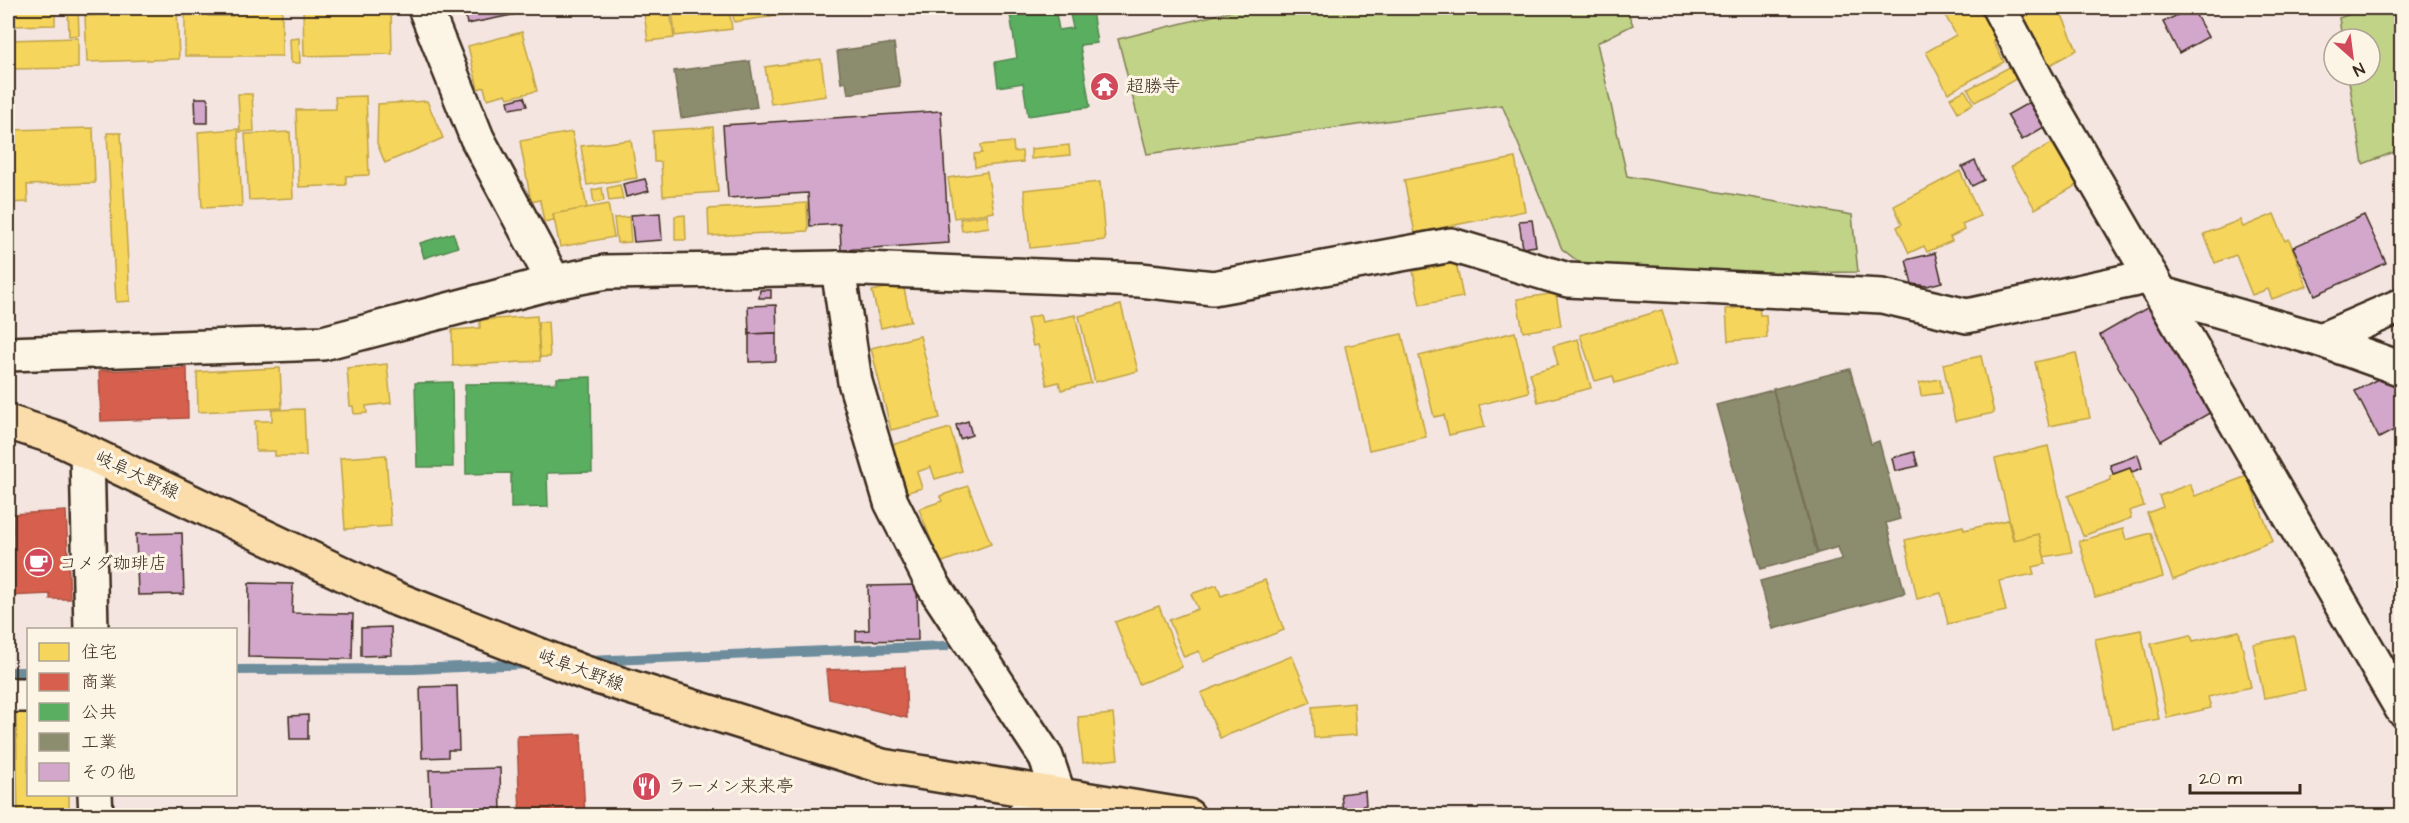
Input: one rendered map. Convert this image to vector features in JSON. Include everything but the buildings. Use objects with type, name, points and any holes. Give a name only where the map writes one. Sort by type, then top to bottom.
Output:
[{"type":"main road","name":"岐阜大野線","points":[[8,422],[57,438],[394,598],[585,673],[713,715],[882,766],[1151,812],[1188,816]]},
{"type":"street","points":[[425,8],[477,138],[554,282]]},
{"type":"street","points":[[1999,8],[2037,80],[2402,709]]},
{"type":"street","points":[[8,354],[323,343],[554,282],[606,272],[838,268],[1140,280],[1213,288],[1451,245],[1568,280],[1882,296],[1967,316],[2157,285],[2402,369]]},
{"type":"street","points":[[838,268],[855,382],[891,502],[933,585],[1046,757],[1059,796],[1024,816]]},
{"type":"street","points":[[2321,340],[2402,305]]},
{"type":"street","points":[[87,452],[91,628]]},
{"type":"street","points":[[8,695],[27,694]]},
{"type":"street","points":[[95,796],[96,816]]},
{"type":"green space","points":[[1244,8],[1626,8],[1633,25],[1597,43],[1627,176],[1852,215],[1858,272],[1597,276],[1562,249],[1502,105],[1147,154],[1118,39]]},
{"type":"green space","points":[[2368,8],[2401,8],[2402,149],[2363,164],[2350,87],[2382,87],[2382,27],[2340,27],[2339,18]]},
{"type":"waterway","points":[[588,661],[945,646]]},
{"type":"waterway","points":[[237,670],[414,669],[531,664]]},
{"type":"waterway","points":[[8,672],[27,672]]},
{"type":"place","name":"超勝寺","points":[[1105,86]]},
{"type":"place","name":"コメダ珈琲店","points":[[38,563]]},
{"type":"place","name":"ラーメン来来亭","points":[[647,786]]}]
